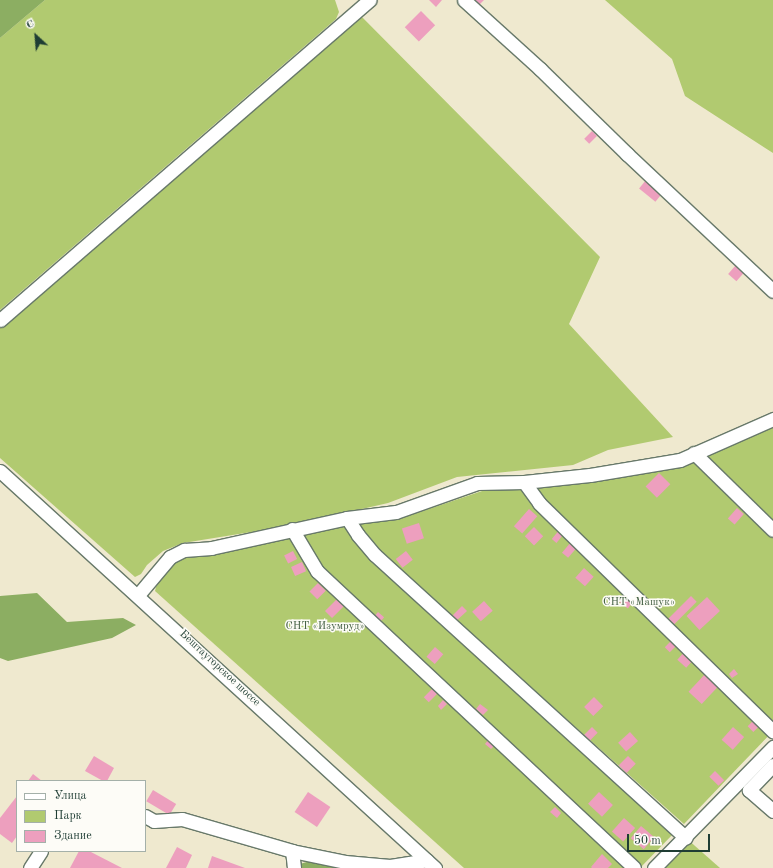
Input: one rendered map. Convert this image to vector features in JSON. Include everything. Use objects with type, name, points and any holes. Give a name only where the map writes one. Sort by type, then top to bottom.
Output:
[{"type":"street","points":[[0,320],[370,0]]},
{"type":"street","points":[[464,0],[540,69],[627,154],[773,290]]},
{"type":"street","points":[[138,595],[170,557],[184,550],[211,548],[347,518],[396,512],[477,483],[524,482],[590,474],[680,460],[773,419]]},
{"type":"street","points":[[694,453],[773,530]]},
{"type":"street","name":"Бештаугорское шоссе","points":[[0,471],[138,595],[431,864]]},
{"type":"street","points":[[524,482],[539,503],[773,731]]},
{"type":"street","points":[[347,518],[358,535],[375,555],[686,838]]},
{"type":"street","points":[[292,529],[317,570],[634,868]]},
{"type":"street","points":[[654,868],[686,838],[773,747]]},
{"type":"street","points":[[773,765],[749,790],[773,811]]},
{"type":"street","points":[[146,817],[154,821],[182,819],[292,851],[345,862],[390,866],[431,864]]},
{"type":"street","points":[[292,851],[294,868]]},
{"type":"street","points":[[30,868],[40,852]]},
{"type":"green space","points":[[0,0],[45,0],[0,38]]},
{"type":"green space","points":[[45,0],[335,0],[339,12],[336,19],[0,310],[0,38]]},
{"type":"green space","points":[[605,0],[773,0],[773,153],[685,96],[672,59]]},
{"type":"green space","points":[[358,13],[600,257],[569,324],[673,437],[608,450],[573,465],[457,477],[388,503],[288,526],[183,543],[163,551],[147,565],[141,574],[135,577],[0,458],[0,318]]},
{"type":"green space","points":[[773,425],[773,523],[701,456]]},
{"type":"green space","name":"СНТ «Машук»","points":[[693,459],[773,536],[773,731],[684,824],[347,523],[405,517],[497,486]]},
{"type":"green space","name":"СНТ «Изумруд»","points":[[342,525],[675,832],[640,868],[464,868],[155,591],[159,574],[177,559]]},
{"type":"green space","points":[[37,593],[67,622],[123,618],[136,625],[112,638],[8,661],[0,658],[0,596]]},
{"type":"green space","points":[[686,838],[720,868],[655,868]]},
{"type":"green space","points":[[313,860],[346,868],[301,868],[300,864]]},
{"type":"building","points":[[429,0],[442,0],[436,7]]},
{"type":"building","points":[[474,0],[484,0],[479,5]]},
{"type":"building","points":[[421,11],[435,25],[419,41],[405,27]]},
{"type":"building","points":[[592,131],[597,136],[589,144],[584,139]]},
{"type":"building","points":[[646,180],[662,193],[655,202],[639,189]]},
{"type":"building","points":[[736,265],[744,272],[736,281],[728,274]]},
{"type":"building","points":[[659,473],[670,484],[657,498],[646,486]]},
{"type":"building","points":[[737,508],[744,514],[735,524],[728,519]]},
{"type":"building","points":[[529,509],[537,516],[522,534],[514,526]]},
{"type":"building","points":[[419,523],[424,538],[407,544],[402,529]]},
{"type":"building","points":[[534,527],[543,536],[534,545],[525,536]]},
{"type":"building","points":[[560,529],[565,533],[556,543],[552,539]]},
{"type":"building","points":[[571,542],[577,547],[568,558],[562,553]]},
{"type":"building","points":[[293,551],[297,559],[288,564],[284,556]]},
{"type":"building","points":[[406,551],[413,560],[403,568],[396,559]]},
{"type":"building","points":[[302,562],[306,571],[295,576],[291,567]]},
{"type":"building","points":[[584,568],[594,577],[585,586],[575,578]]},
{"type":"building","points":[[318,583],[326,591],[317,599],[310,591]]},
{"type":"building","points":[[626,593],[635,600],[628,608],[619,602]]},
{"type":"building","points":[[691,596],[697,602],[672,626],[666,621]]},
{"type":"building","points":[[707,597],[720,611],[699,630],[687,616]]},
{"type":"building","points":[[337,599],[344,606],[332,618],[325,611]]},
{"type":"building","points":[[484,601],[493,611],[481,621],[472,612]]},
{"type":"building","points":[[462,606],[467,611],[455,622],[450,618]]},
{"type":"building","points":[[378,612],[384,617],[378,624],[372,619]]},
{"type":"building","points":[[674,638],[679,643],[670,652],[665,647]]},
{"type":"building","points":[[435,647],[443,654],[435,664],[426,657]]},
{"type":"building","points":[[686,650],[695,658],[686,668],[677,660]]},
{"type":"building","points":[[734,669],[738,674],[732,678],[729,674]]},
{"type":"building","points":[[707,672],[720,684],[702,704],[689,692]]},
{"type":"building","points":[[433,688],[438,693],[429,702],[424,697]]},
{"type":"building","points":[[594,697],[603,706],[593,716],[584,707]]},
{"type":"building","points":[[443,700],[447,704],[441,710],[438,706]]},
{"type":"building","points":[[480,704],[488,710],[483,715],[476,709]]},
{"type":"building","points":[[754,720],[760,726],[753,732],[748,726]]},
{"type":"building","points":[[592,727],[598,733],[589,741],[584,735]]},
{"type":"building","points":[[733,727],[744,737],[733,750],[722,740]]},
{"type":"building","points":[[630,732],[638,741],[626,752],[618,743]]},
{"type":"building","points":[[489,739],[495,745],[491,749],[485,744]]},
{"type":"building","points":[[94,756],[114,768],[108,780],[101,780],[85,771]]},
{"type":"building","points":[[628,756],[636,764],[627,773],[619,765]]},
{"type":"building","points":[[715,771],[724,780],[719,786],[709,777]]},
{"type":"building","points":[[33,774],[41,780],[29,780]]},
{"type":"building","points":[[153,790],[176,804],[169,815],[146,801]]},
{"type":"building","points":[[308,792],[330,807],[317,827],[295,812]]},
{"type":"building","points":[[599,792],[613,805],[602,817],[588,804]]},
{"type":"building","points":[[16,797],[16,837],[12,843],[0,834],[0,818]]},
{"type":"building","points":[[555,807],[561,813],[557,818],[550,812]]},
{"type":"building","points":[[624,818],[635,828],[623,841],[612,831]]},
{"type":"building","points":[[641,826],[654,837],[644,849],[631,838]]},
{"type":"building","points":[[177,847],[192,855],[186,868],[166,868]]},
{"type":"building","points":[[78,852],[91,852],[122,868],[70,868]]},
{"type":"building","points":[[602,854],[612,864],[608,868],[592,868],[591,867]]},
{"type":"building","points":[[212,856],[245,868],[208,868]]}]
